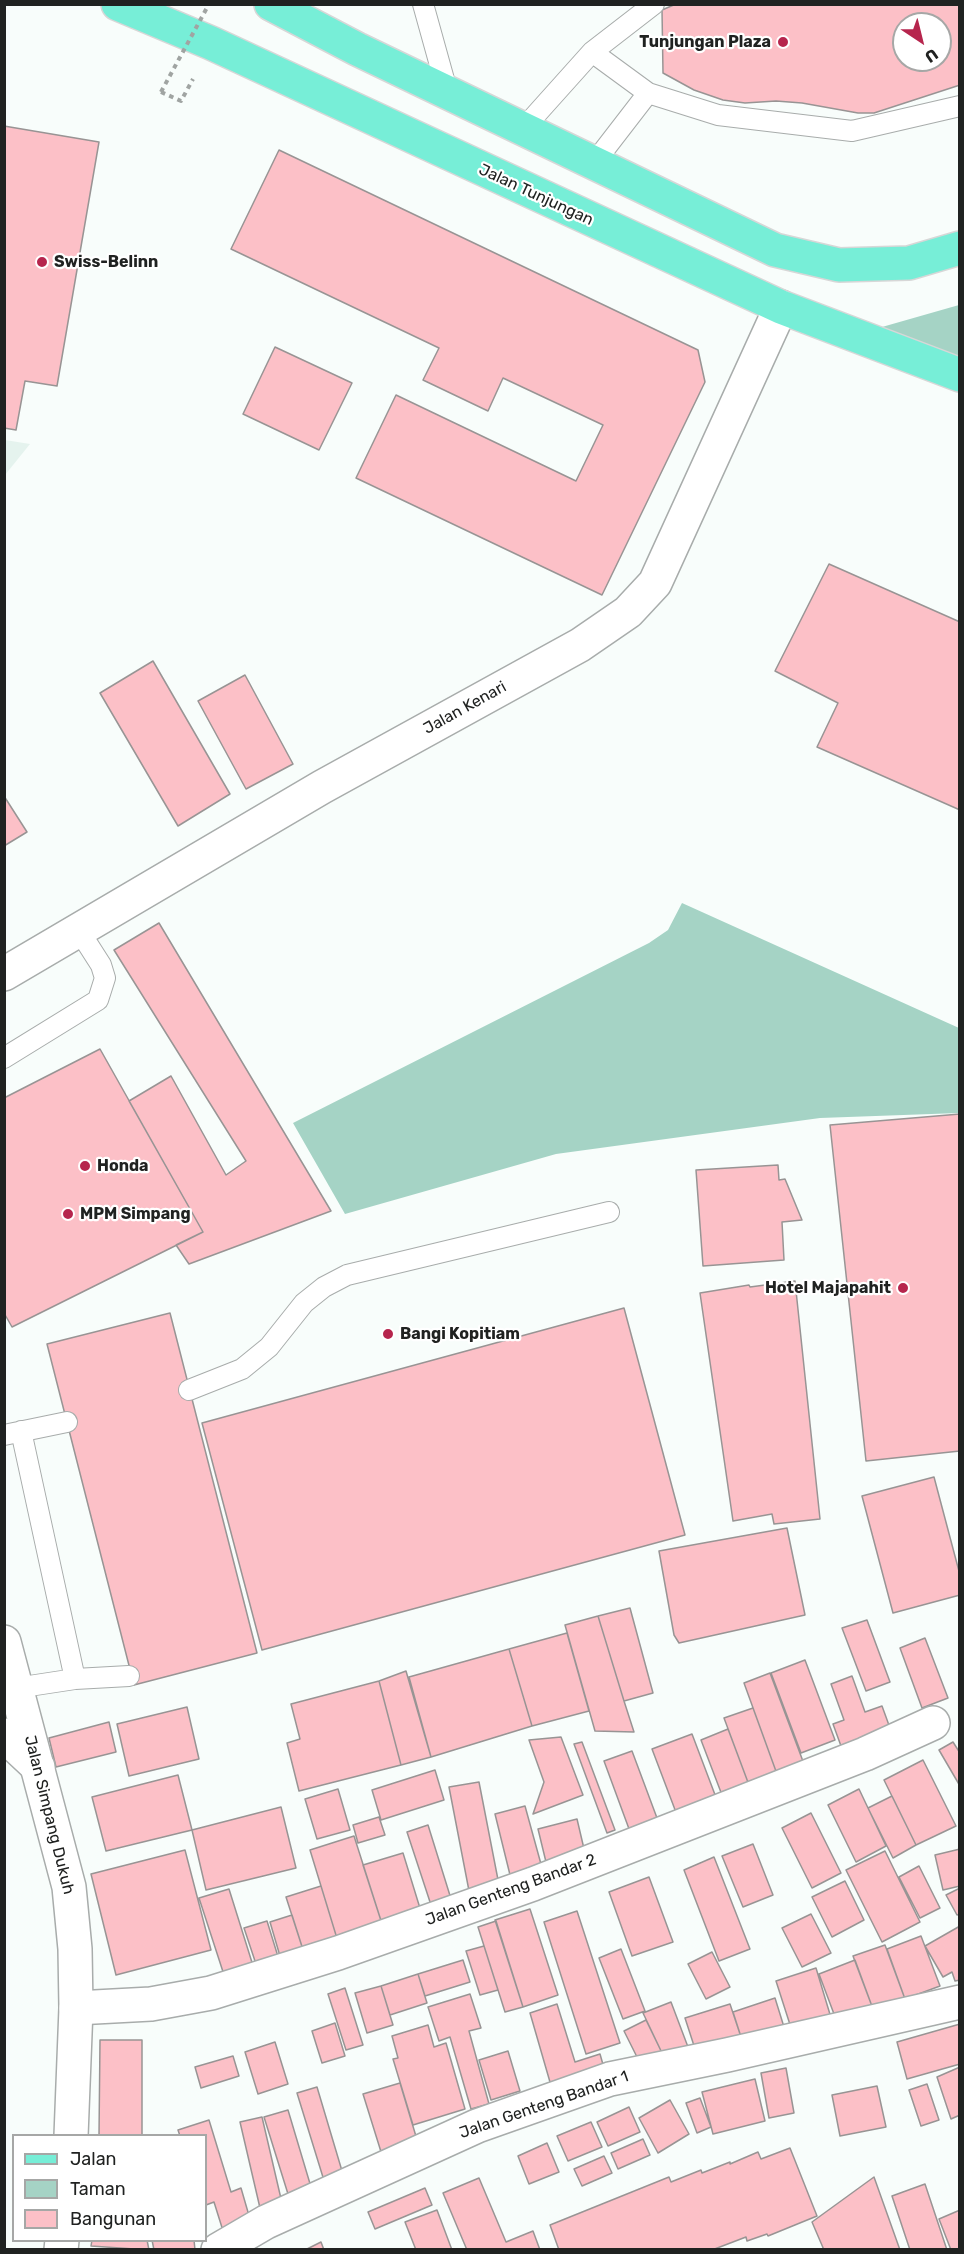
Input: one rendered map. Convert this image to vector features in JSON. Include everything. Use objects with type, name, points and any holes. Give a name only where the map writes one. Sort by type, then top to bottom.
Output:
[{"type":"main road","name":"Jalan Tunjungan","points":[[118,4],[211,43],[781,307],[960,375]]},
{"type":"main road","points":[[271,4],[357,50],[775,250],[839,265],[909,262],[960,248]]},
{"type":"street","name":"Jalan Kenari","points":[[4,974],[322,787],[580,645],[628,612],[655,583],[781,307]]},
{"type":"street","name":"Jalan Simpang Dukuh","points":[[4,1642],[69,1887],[75,1949],[76,2008],[71,2134]]},
{"type":"street","name":"Jalan Genteng Bandar 2","points":[[76,2008],[151,2004],[211,1993],[338,1953],[533,1884],[865,1754],[933,1723]]},
{"type":"street","points":[[4,1736],[38,1767]]},
{"type":"street","name":"Jalan Genteng Bandar 1","points":[[218,2250],[266,2222],[477,2126],[610,2079],[960,2002]]},
{"type":"lane","points":[[423,4],[448,94]]},
{"type":"lane","points":[[523,129],[592,52],[654,4]]},
{"type":"lane","points":[[592,52],[648,93],[718,115],[852,131],[960,106]]},
{"type":"lane","points":[[594,164],[648,93]]},
{"type":"lane","points":[[4,1058],[98,1000],[105,978],[101,965],[78,929]]},
{"type":"lane","points":[[189,1390],[242,1368],[269,1347],[304,1303],[324,1287],[347,1275],[609,1212]]},
{"type":"lane","points":[[67,1422],[13,1433],[75,1679]]},
{"type":"lane","points":[[16,1688],[75,1679],[129,1676]]},
{"type":"path","points":[[181,102],[161,92],[209,4]]},
{"type":"shaded area","points":[[4,440],[30,444],[5,475]]},
{"type":"green space","points":[[959,305],[959,360],[875,329]]},
{"type":"green space","points":[[682,903],[959,1028],[959,1113],[820,1118],[556,1154],[345,1214],[293,1123],[649,943],[668,930]]},
{"type":"building","name":"Tunjungan Plaza","points":[[676,4],[960,4],[960,85],[874,113],[858,113],[802,103],[776,101],[745,103],[723,100],[694,90],[663,73],[662,10]]},
{"type":"building","name":"Swiss-Belinn","points":[[4,126],[99,142],[57,386],[25,381],[16,430],[4,428]]},
{"type":"building","points":[[279,150],[698,350],[705,382],[602,595],[356,478],[396,395],[576,481],[603,425],[503,378],[488,411],[423,380],[439,348],[231,249]]},
{"type":"building","points":[[275,347],[352,383],[319,450],[243,414]]},
{"type":"building","points":[[829,564],[960,622],[960,810],[817,747],[838,703],[775,671]]},
{"type":"building","points":[[153,661],[230,794],[178,826],[100,693]]},
{"type":"building","points":[[245,675],[293,764],[246,789],[198,701]]},
{"type":"building","points":[[4,796],[27,832],[4,846]]},
{"type":"building","points":[[159,923],[331,1211],[189,1264],[176,1245],[203,1232],[129,1101],[171,1076],[226,1175],[246,1161],[114,950]]},
{"type":"building","name":"Honda","points":[[100,1049],[203,1232],[12,1327],[4,1313],[4,1098]]},
{"type":"building","name":"Hotel Majapahit","points":[[960,1114],[960,1451],[866,1461],[830,1125]]},
{"type":"building","points":[[778,1165],[779,1180],[785,1179],[802,1220],[782,1222],[784,1260],[703,1266],[696,1170]]},
{"type":"building","points":[[795,1281],[820,1519],[774,1524],[772,1514],[733,1521],[700,1293]]},
{"type":"building","points":[[624,1308],[685,1535],[262,1650],[202,1423]]},
{"type":"building","points":[[170,1313],[257,1653],[134,1685],[47,1344]]},
{"type":"building","points":[[934,1477],[960,1575],[960,1595],[893,1613],[862,1496]]},
{"type":"building","points":[[787,1528],[805,1615],[679,1643],[674,1635],[659,1551]]},
{"type":"building","points":[[630,1608],[653,1693],[624,1701],[598,1616]]},
{"type":"building","points":[[598,1616],[634,1732],[595,1731],[565,1625]]},
{"type":"building","points":[[867,1620],[890,1682],[866,1691],[842,1628]]},
{"type":"building","points":[[567,1633],[589,1711],[532,1726],[509,1649]]},
{"type":"building","points":[[925,1638],[948,1698],[922,1708],[900,1648]]},
{"type":"building","points":[[509,1649],[532,1726],[431,1757],[409,1677]]},
{"type":"building","points":[[805,1660],[835,1740],[801,1753],[771,1673]]},
{"type":"building","points":[[406,1671],[431,1757],[401,1765],[379,1681]]},
{"type":"building","points":[[770,1673],[804,1764],[777,1774],[744,1683]]},
{"type":"building","points":[[852,1676],[865,1712],[882,1706],[890,1728],[841,1746],[833,1724],[844,1720],[831,1684]]},
{"type":"building","points":[[379,1681],[401,1765],[299,1791],[287,1743],[300,1739],[291,1704]]},
{"type":"building","points":[[187,1707],[199,1759],[129,1776],[117,1724]]},
{"type":"building","points":[[753,1708],[777,1774],[749,1785],[724,1718]]},
{"type":"building","points":[[109,1722],[116,1752],[56,1767],[49,1738]]},
{"type":"building","points":[[728,1729],[749,1785],[722,1795],[701,1740]]},
{"type":"building","points":[[692,1734],[717,1800],[677,1815],[652,1749]]},
{"type":"building","points":[[561,1737],[583,1795],[533,1814],[544,1782],[529,1740]]},
{"type":"building","points":[[582,1742],[615,1830],[607,1833],[574,1744]]},
{"type":"building","points":[[953,1742],[960,1753],[960,1786],[939,1750]]},
{"type":"building","points":[[632,1751],[660,1826],[632,1837],[604,1761]]},
{"type":"building","points":[[923,1760],[956,1826],[916,1845],[884,1780]]},
{"type":"building","points":[[435,1770],[444,1800],[381,1820],[372,1790]]},
{"type":"building","points":[[178,1775],[192,1830],[106,1851],[92,1797]]},
{"type":"building","points":[[479,1782],[500,1890],[470,1896],[449,1787]]},
{"type":"building","points":[[338,1789],[350,1830],[317,1839],[305,1799]]},
{"type":"building","points":[[859,1789],[886,1846],[856,1862],[828,1805]]},
{"type":"building","points":[[892,1796],[916,1845],[893,1858],[868,1808]]},
{"type":"building","points":[[525,1806],[544,1875],[512,1883],[495,1814]]},
{"type":"building","points":[[281,1807],[296,1868],[206,1890],[192,1830]]},
{"type":"building","points":[[811,1813],[841,1873],[812,1888],[782,1828]]},
{"type":"building","points":[[379,1817],[385,1835],[358,1843],[353,1825]]},
{"type":"building","points":[[577,1819],[585,1853],[546,1862],[538,1829]]},
{"type":"building","points":[[428,1825],[452,1902],[432,1908],[407,1832]]},
{"type":"building","points":[[354,1836],[384,1930],[339,1945],[310,1850]]},
{"type":"building","points":[[753,1844],[773,1895],[743,1907],[722,1856]]},
{"type":"building","points":[[960,1849],[960,1886],[943,1890],[935,1855]]},
{"type":"building","points":[[185,1850],[211,1950],[116,1975],[91,1874]]},
{"type":"building","points":[[885,1851],[920,1922],[882,1942],[846,1870]]},
{"type":"building","points":[[403,1853],[423,1918],[384,1930],[363,1865]]},
{"type":"building","points":[[714,1857],[750,1949],[719,1961],[684,1870]]},
{"type":"building","points":[[919,1866],[940,1908],[920,1918],[899,1877]]},
{"type":"building","points":[[649,1877],[673,1942],[632,1956],[609,1892]]},
{"type":"building","points":[[845,1881],[864,1920],[832,1937],[812,1897]]},
{"type":"building","points":[[321,1886],[339,1945],[305,1956],[286,1897]]},
{"type":"building","points":[[960,1888],[960,1914],[957,1915],[946,1895]]},
{"type":"building","points":[[229,1889],[255,1972],[226,1981],[199,1898]]},
{"type":"building","points":[[530,1909],[558,1995],[523,2007],[495,1920]]},
{"type":"building","points":[[577,1911],[620,2043],[586,2054],[544,1922]]},
{"type":"building","points":[[811,1914],[831,1953],[802,1967],[782,1928]]},
{"type":"building","points":[[292,1915],[305,1956],[282,1963],[270,1922]]},
{"type":"building","points":[[267,1921],[280,1963],[258,1970],[244,1928]]},
{"type":"building","points":[[496,1921],[523,2007],[505,2012],[478,1927]]},
{"type":"building","points":[[960,1926],[960,1980],[955,1981],[952,1972],[943,1977],[925,1946]]},
{"type":"building","points":[[921,1936],[940,1986],[905,1999],[887,1949]]},
{"type":"building","points":[[885,1945],[905,1999],[873,2009],[853,1956]]},
{"type":"building","points":[[484,1946],[498,1990],[480,1995],[466,1951]]},
{"type":"building","points":[[621,1949],[645,2011],[623,2019],[599,1958]]},
{"type":"building","points":[[712,1952],[730,1987],[706,1999],[688,1964]]},
{"type":"building","points":[[463,1960],[470,1982],[425,1996],[418,1974]]},
{"type":"building","points":[[855,1960],[873,2009],[837,2022],[819,1974]]},
{"type":"building","points":[[816,1968],[832,2021],[793,2034],[776,1981]]},
{"type":"building","points":[[418,1974],[427,2003],[390,2015],[381,1986]]},
{"type":"building","points":[[381,1986],[393,2025],[367,2033],[355,1993]]},
{"type":"building","points":[[345,1988],[363,2045],[346,2050],[328,1994]]},
{"type":"building","points":[[470,1994],[481,2028],[469,2031],[489,2104],[471,2109],[450,2037],[439,2041],[428,2007]]},
{"type":"building","points":[[775,1998],[784,2027],[742,2040],[733,2012]]},
{"type":"building","points":[[671,2002],[688,2047],[663,2055],[643,2013]]},
{"type":"building","points":[[557,2004],[575,2062],[600,2054],[604,2068],[552,2089],[530,2013]]},
{"type":"building","points":[[730,2004],[742,2040],[697,2055],[685,2018]]},
{"type":"building","points":[[646,2020],[663,2055],[641,2065],[624,2031]]},
{"type":"building","points":[[335,2023],[345,2056],[322,2063],[312,2031]]},
{"type":"building","points":[[960,2024],[960,2064],[907,2079],[897,2042]]},
{"type":"building","points":[[428,2025],[434,2047],[446,2043],[465,2109],[413,2125],[393,2059],[398,2058],[392,2036]]},
{"type":"building","points":[[100,2040],[142,2040],[142,2134],[99,2134]]},
{"type":"building","points":[[275,2042],[288,2084],[258,2094],[245,2052]]},
{"type":"building","points":[[508,2051],[520,2091],[491,2100],[479,2060]]},
{"type":"building","points":[[233,2056],[239,2076],[201,2088],[195,2067]]},
{"type":"building","points":[[960,2067],[960,2115],[951,2119],[937,2077]]},
{"type":"building","points":[[786,2068],[794,2113],[769,2118],[761,2073]]},
{"type":"building","points":[[755,2079],[765,2121],[713,2134],[702,2092]]},
{"type":"building","points":[[400,2083],[418,2143],[382,2155],[363,2094]]},
{"type":"building","points":[[927,2084],[939,2120],[921,2126],[909,2090]]},
{"type":"building","points":[[877,2086],[886,2127],[840,2136],[832,2095]]},
{"type":"building","points":[[317,2087],[345,2181],[326,2187],[297,2093]]},
{"type":"building","points":[[700,2098],[711,2127],[697,2133],[686,2103]]},
{"type":"building","points":[[670,2100],[689,2134],[658,2153],[639,2118]]},
{"type":"building","points":[[629,2107],[640,2132],[608,2146],[597,2122]]},
{"type":"building","points":[[288,2110],[311,2187],[288,2194],[264,2117]]},
{"type":"building","points":[[262,2117],[282,2203],[260,2208],[240,2122]]},
{"type":"building","points":[[209,2120],[231,2192],[241,2188],[252,2226],[224,2234],[214,2202],[207,2205],[207,2134],[179,2134],[178,2130]]},
{"type":"building","points":[[591,2122],[602,2147],[568,2161],[557,2136]]},
{"type":"building","points":[[643,2139],[650,2155],[618,2169],[611,2153]]},
{"type":"building","points":[[547,2143],[559,2172],[529,2184],[518,2156]]},
{"type":"building","points":[[790,2148],[817,2216],[768,2236],[767,2234],[747,2241],[746,2237],[712,2250],[559,2250],[550,2225],[669,2177],[671,2182],[701,2170],[702,2173],[730,2162],[730,2164],[758,2152],[761,2159]]},
{"type":"building","points":[[604,2156],[612,2173],[582,2186],[574,2169]]},
{"type":"building","points":[[874,2177],[900,2250],[824,2250],[812,2222]]},
{"type":"building","points":[[479,2178],[506,2242],[533,2231],[540,2250],[467,2250],[443,2193]]},
{"type":"building","points":[[925,2184],[947,2250],[910,2250],[892,2196]]},
{"type":"building","points":[[425,2188],[432,2205],[375,2229],[368,2212]]},
{"type":"building","points":[[437,2210],[452,2250],[416,2250],[405,2222]]},
{"type":"building","points":[[960,2210],[960,2250],[951,2250],[939,2219]]},
{"type":"building","points":[[92,2242],[147,2242],[149,2250],[91,2246]]},
{"type":"building","points":[[152,2242],[194,2242],[195,2250],[154,2250]]},
{"type":"building","points":[[321,2242],[324,2250],[305,2250]]},
{"type":"place","name":"Tunjungan Plaza","points":[[783,42]]},
{"type":"place","name":"Swiss-Belinn","points":[[42,262]]},
{"type":"place","name":"Honda","points":[[85,1166]]},
{"type":"place","name":"MPM Simpang","points":[[68,1214]]},
{"type":"place","name":"Hotel Majapahit","points":[[903,1288]]},
{"type":"place","name":"Bangi Kopitiam","points":[[388,1334]]}]
